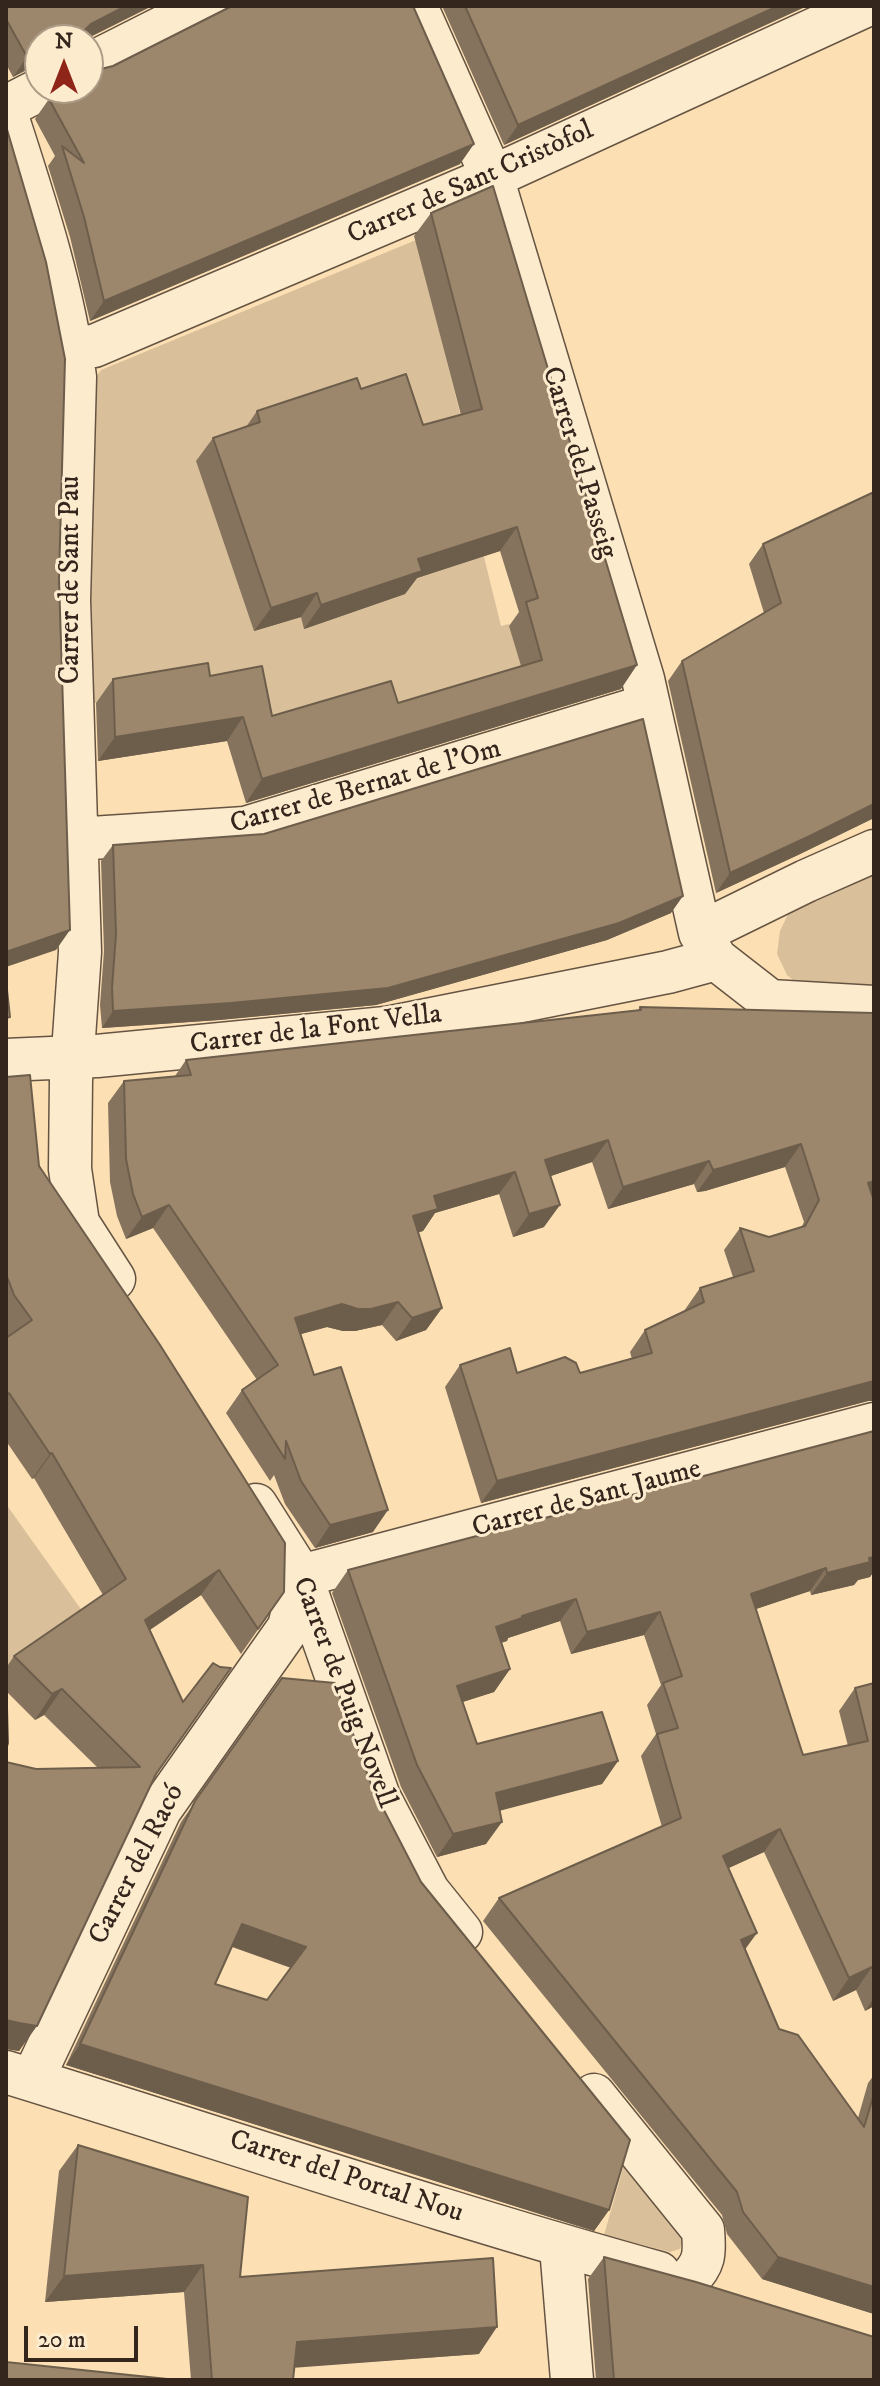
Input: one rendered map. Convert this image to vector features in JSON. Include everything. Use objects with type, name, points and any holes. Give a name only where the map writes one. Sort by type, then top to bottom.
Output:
[{"type":"street","points":[[104,57],[205,6]]},
{"type":"street","name":"Carrer del Passeig","points":[[416,6],[492,177],[649,705],[708,946]]},
{"type":"street","name":"Carrer de Sant Cristòfol","points":[[71,348],[94,346],[492,177],[865,6]]},
{"type":"street","points":[[6,107],[24,98]]},
{"type":"street","name":"Carrer de Sant Pau","points":[[6,113],[44,229],[75,377],[59,546],[69,600],[80,952],[73,1056]]},
{"type":"street","name":"Carrer de Bernat de l'Om","points":[[76,839],[245,828],[649,705]]},
{"type":"street","name":"Carrer de la Font Vella","points":[[6,1060],[97,1056],[386,1028],[668,972],[806,881],[874,851]]},
{"type":"street","points":[[708,946],[770,1001],[874,1007]]},
{"type":"street","points":[[73,1056],[70,1169],[78,1223],[136,1315]]},
{"type":"street","name":"Carrer de Sant Jaume","points":[[301,1576],[874,1424]]},
{"type":"street","name":"Carrer de Puig Novell","points":[[235,1471],[301,1576],[379,1797],[428,1891],[487,1964]]},
{"type":"street","name":"Carrer del Racó","points":[[21,2077],[37,2070],[160,1810],[289,1627],[301,1576]]},
{"type":"street","points":[[565,2061],[703,2230],[705,2252],[700,2270],[687,2281]]},
{"type":"street","name":"Carrer del Portal Nou","points":[[21,2077],[561,2247],[730,2294]]},
{"type":"street","points":[[561,2247],[572,2380]]},
{"type":"shaded area","points":[[416,240],[465,433],[472,508],[501,626],[509,624],[526,683],[255,740],[191,687],[89,704],[90,386],[101,370]]},
{"type":"shaded area","points":[[874,873],[874,993],[804,989],[787,975],[777,954],[780,931],[790,910]]},
{"type":"shaded area","points":[[6,1504],[83,1612],[6,1667]]},
{"type":"shaded area","points":[[626,2158],[680,2224],[683,2239],[680,2249],[670,2252],[604,2235]]},
{"type":"building","points":[[6,6],[126,6],[91,24],[24,24],[24,52],[6,19]]},
{"type":"building","points":[[232,6],[413,6],[474,144],[104,301],[84,217],[62,146],[84,163],[52,104],[104,104],[104,68]]},
{"type":"building","points":[[465,6],[778,6],[518,125]]},
{"type":"building","points":[[6,126],[46,262],[65,359],[59,579],[70,930],[6,952]]},
{"type":"building","points":[[493,186],[637,665],[262,779],[243,717],[115,737],[113,679],[208,663],[210,676],[262,666],[272,716],[391,681],[398,703],[542,660],[526,602],[538,598],[517,527],[418,559],[422,571],[321,605],[317,593],[271,608],[213,438],[260,422],[257,411],[357,378],[361,389],[406,374],[423,425],[482,409],[431,213]]},
{"type":"building","points":[[874,492],[874,804],[730,873],[682,661],[781,603],[763,544]]},
{"type":"building","points":[[643,719],[683,896],[619,923],[388,988],[113,1011],[116,934],[113,845],[264,834]]},
{"type":"building","points":[[6,981],[10,1017],[6,1018]]},
{"type":"building","points":[[640,1007],[874,1013],[874,1181],[868,1183],[874,1201],[874,1381],[497,1481],[460,1365],[510,1348],[517,1373],[565,1357],[576,1363],[580,1373],[652,1353],[645,1330],[704,1302],[700,1288],[754,1271],[740,1228],[769,1237],[805,1226],[819,1200],[801,1144],[713,1170],[709,1161],[623,1187],[608,1140],[545,1160],[560,1205],[529,1214],[515,1172],[434,1196],[438,1209],[413,1216],[442,1308],[412,1318],[398,1302],[371,1309],[342,1304],[295,1318],[314,1375],[341,1367],[388,1510],[330,1525],[301,1481],[286,1441],[285,1459],[242,1390],[278,1365],[169,1205],[142,1217],[133,1194],[126,1159],[124,1081],[191,1075],[186,1060],[641,1010]]},
{"type":"building","points":[[30,1075],[39,1166],[160,1345],[285,1543],[284,1592],[258,1629],[219,1570],[145,1620],[183,1702],[213,1663],[231,1668],[156,1774],[37,2026],[6,2020],[6,1762],[36,1769],[140,1767],[62,1689],[52,1694],[14,1656],[126,1579],[52,1453],[9,1393],[6,1395],[6,1338],[32,1320],[14,1295],[6,1274],[6,1077]]},
{"type":"building","points":[[874,1431],[874,1557],[869,1558],[870,1562],[827,1573],[826,1568],[751,1594],[803,1755],[868,1741],[855,1688],[874,1683],[874,1973],[872,1967],[849,1978],[780,1829],[723,1856],[757,1933],[741,1940],[779,2029],[798,2035],[864,2127],[874,2094],[874,2287],[778,2257],[743,2212],[737,2192],[499,1898],[681,1818],[657,1734],[678,1728],[663,1683],[682,1676],[660,1612],[587,1632],[576,1599],[496,1627],[510,1669],[457,1686],[477,1744],[602,1712],[618,1761],[496,1793],[502,1822],[453,1834],[417,1765],[348,1570]]},
{"type":"building","points":[[6,1673],[8,1743],[6,1750]]},
{"type":"building","points":[[282,1678],[335,1683],[372,1787],[421,1882],[630,2140],[609,2210],[80,2044],[195,1801]],"holes":[[[242,1924],[306,1947],[267,2000],[215,1984]]]},
{"type":"building","points":[[78,2145],[248,2197],[240,2277],[493,2258],[497,2327],[297,2342],[293,2380],[212,2380],[203,2265],[64,2276]]},
{"type":"building","points":[[604,2257],[874,2337],[874,2380],[614,2380]]},
{"type":"building","points":[[6,2362],[177,2380],[6,2380]]}]
